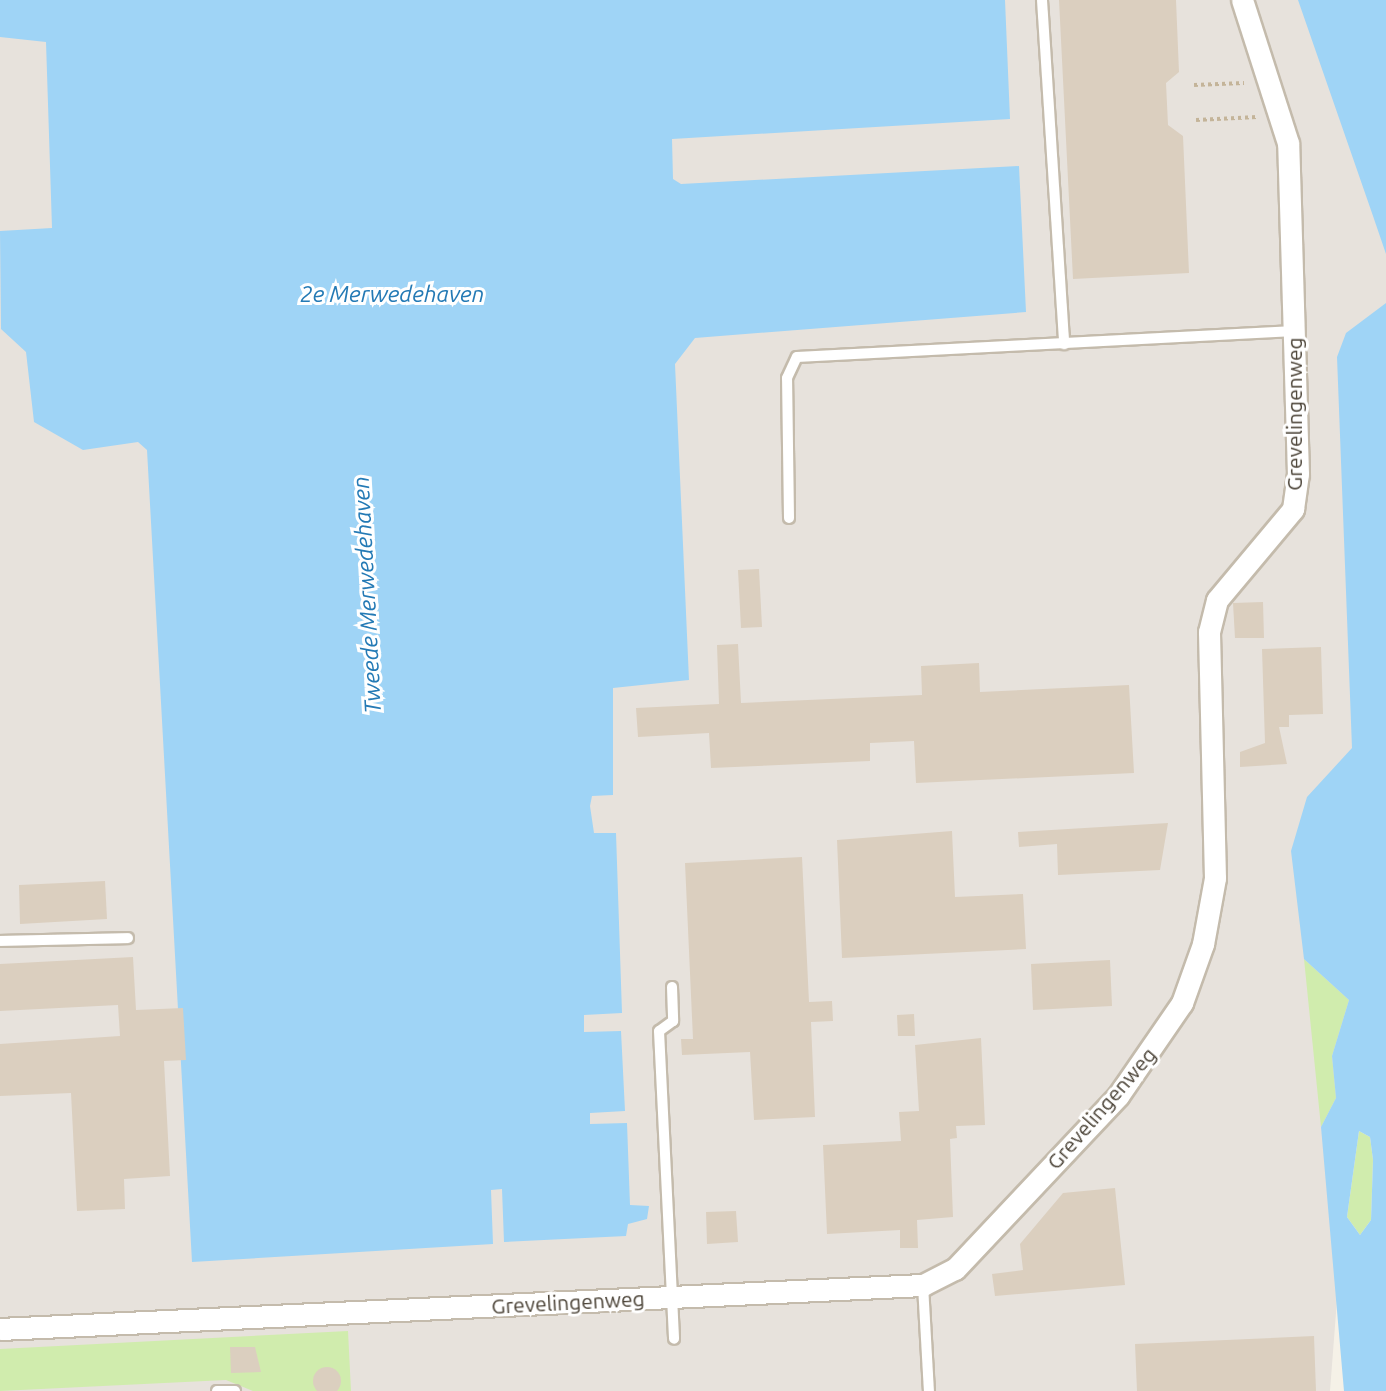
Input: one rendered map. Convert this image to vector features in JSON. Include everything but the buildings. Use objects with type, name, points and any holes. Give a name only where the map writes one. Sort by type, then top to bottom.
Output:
[{"type":"street","name":"Grevelingenweg","points":[[0,1329],[923,1285],[955,1269],[1118,1096],[1181,1003],[1203,944],[1215,878],[1209,632],[1217,600],[1293,509],[1298,474],[1288,143],[1242,0]]},
{"type":"lane","points":[[1042,0],[1064,344]]},
{"type":"lane","points":[[789,518],[787,378],[797,357],[1294,331]]},
{"type":"lane","points":[[0,941],[128,938]]},
{"type":"lane","points":[[672,987],[673,1021],[659,1031],[674,1339]]},
{"type":"lane","points":[[923,1285],[929,1391]]},
{"type":"lane","points":[[218,1391],[235,1391]]},
{"type":"path","points":[[1195,85],[1244,83]]},
{"type":"path","points":[[1196,120],[1257,117]]},
{"type":"shaded area","points":[[0,0],[1338,0],[1386,186],[1386,662],[1330,1391],[0,1391]]},
{"type":"green space","points":[[1304,959],[1349,1000],[1332,1056],[1336,1098],[1321,1127]]},
{"type":"green space","points":[[1359,1131],[1370,1137],[1373,1160],[1371,1220],[1360,1235],[1347,1217]]},
{"type":"green space","points":[[348,1331],[351,1391],[253,1391],[226,1380],[0,1391],[0,1349]]},
{"type":"water","name":"2e Merwedehaven","points":[[0,0],[1005,0],[1010,119],[672,139],[673,179],[681,184],[1019,166],[1026,312],[695,338],[675,364],[689,680],[613,688],[613,795],[592,796],[590,806],[594,833],[616,833],[622,1013],[584,1015],[584,1032],[621,1031],[625,1111],[590,1113],[590,1124],[627,1123],[630,1205],[649,1206],[647,1219],[628,1224],[626,1236],[504,1242],[502,1189],[491,1190],[493,1244],[192,1262],[147,450],[138,442],[83,450],[34,422],[26,352],[1,329],[0,231],[52,228],[46,42],[0,37]]},
{"type":"water","points":[[1298,0],[1386,0],[1386,254],[1373,216]]},
{"type":"water","points":[[1386,303],[1386,1391],[1344,1391],[1321,1127],[1336,1098],[1332,1056],[1349,1000],[1304,959],[1291,851],[1307,797],[1352,748],[1337,357],[1346,333]],"holes":[[[1359,1131],[1370,1137],[1373,1160],[1371,1220],[1360,1235],[1347,1217]]]},
{"type":"water label","name":"Tweede Merwedehaven","points":[[367,595]]}]
